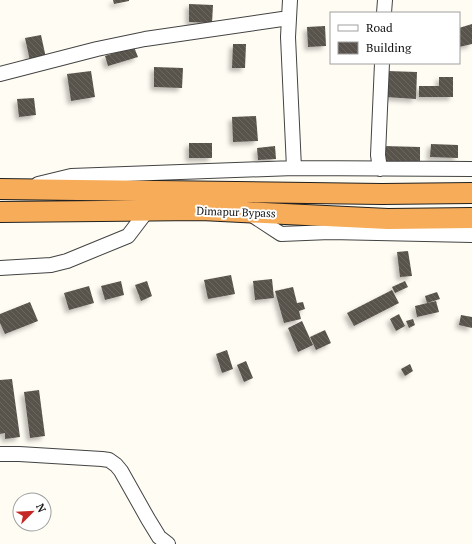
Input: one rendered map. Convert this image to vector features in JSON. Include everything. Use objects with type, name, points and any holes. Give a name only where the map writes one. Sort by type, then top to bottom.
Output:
[{"type":"highway","name":"Dimapur Bypass","points":[[9,189],[368,194],[472,193]]},
{"type":"highway","name":"Dimapur Bypass","points":[[0,212],[201,210],[388,218],[472,218]]},
{"type":"street","points":[[290,0],[288,37],[294,168]]},
{"type":"street","points":[[384,12],[385,0]]},
{"type":"street","points":[[0,74],[97,49],[145,39],[289,18]]},
{"type":"street","points":[[380,169],[378,155],[382,64]]},
{"type":"street","points":[[9,189],[71,176],[294,168],[472,169]]},
{"type":"street","points":[[0,268],[51,265],[67,261],[128,236],[147,211]]},
{"type":"street","points":[[247,212],[281,234],[330,232],[472,235]]},
{"type":"street","points":[[0,454],[65,456],[109,460],[121,471],[148,519],[160,537],[168,544]]},
{"type":"building","points":[[113,0],[129,0],[129,1],[114,4]]},
{"type":"building","points":[[189,4],[213,5],[212,23],[189,22]]},
{"type":"building","points":[[472,24],[472,44],[460,47],[460,28]]},
{"type":"building","points":[[325,26],[326,46],[308,47],[307,27]]},
{"type":"building","points":[[41,35],[46,58],[30,61],[25,38]]},
{"type":"building","points":[[233,44],[246,44],[245,68],[232,68]]},
{"type":"building","points":[[134,47],[138,57],[108,66],[105,56]]},
{"type":"building","points":[[154,67],[183,68],[182,88],[154,87]]},
{"type":"building","points":[[91,71],[95,97],[71,101],[67,74]]},
{"type":"building","points":[[387,71],[417,72],[416,99],[386,97]]},
{"type":"building","points":[[439,77],[453,77],[453,97],[419,97],[419,86],[439,86]]},
{"type":"building","points":[[34,98],[36,115],[19,117],[17,99]]},
{"type":"building","points":[[256,116],[258,141],[233,142],[232,117]]},
{"type":"building","points":[[189,143],[212,143],[212,158],[189,158]]},
{"type":"building","points":[[431,144],[458,145],[458,158],[430,157]]},
{"type":"building","points":[[275,146],[276,159],[258,160],[257,148]]},
{"type":"building","points":[[383,146],[420,147],[420,162],[383,161]]},
{"type":"building","points":[[408,251],[412,276],[400,277],[397,252]]},
{"type":"building","points":[[231,275],[235,294],[208,299],[204,280]]},
{"type":"building","points":[[272,279],[274,298],[255,300],[253,281]]},
{"type":"building","points":[[121,281],[124,295],[105,300],[101,286]]},
{"type":"building","points":[[147,281],[152,296],[141,301],[135,285]]},
{"type":"building","points":[[405,281],[408,287],[395,293],[392,287]]},
{"type":"building","points":[[89,286],[94,303],[69,310],[64,293]]},
{"type":"building","points":[[293,287],[297,303],[303,302],[305,309],[299,311],[301,319],[284,323],[275,291]]},
{"type":"building","points":[[392,290],[399,303],[354,326],[347,313]]},
{"type":"building","points":[[437,292],[440,299],[427,303],[425,296]]},
{"type":"building","points":[[436,301],[439,312],[417,317],[415,306]]},
{"type":"building","points":[[30,302],[38,321],[5,334],[0,323],[0,314]]},
{"type":"building","points":[[399,314],[405,326],[396,331],[390,319]]},
{"type":"building","points":[[461,315],[472,317],[472,328],[459,325]]},
{"type":"building","points":[[413,319],[415,325],[409,328],[406,321]]},
{"type":"building","points":[[302,321],[313,345],[298,352],[288,328]]},
{"type":"building","points":[[325,330],[331,343],[316,350],[310,337]]},
{"type":"building","points":[[227,350],[233,369],[222,373],[216,354]]},
{"type":"building","points":[[246,361],[253,378],[244,382],[237,365]]},
{"type":"building","points":[[410,364],[413,371],[405,376],[401,369]]},
{"type":"building","points":[[12,379],[20,437],[5,439],[5,433],[0,434],[0,380]]},
{"type":"building","points":[[39,390],[45,436],[30,438],[24,392]]}]
